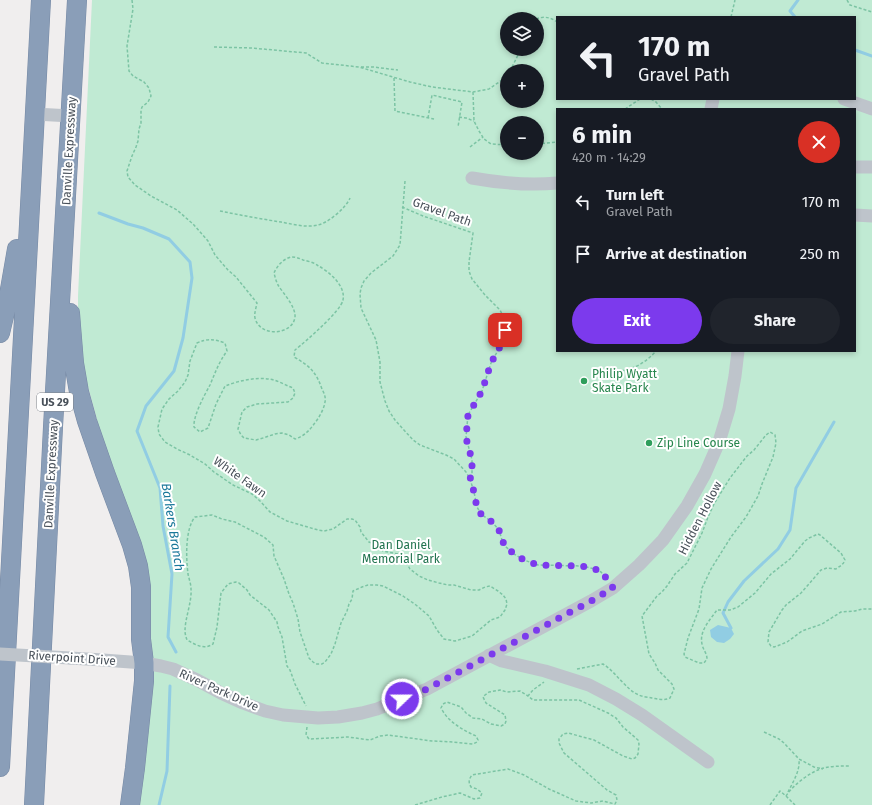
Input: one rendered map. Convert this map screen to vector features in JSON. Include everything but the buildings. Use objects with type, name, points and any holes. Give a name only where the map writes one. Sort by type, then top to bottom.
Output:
[{"type":"highway","name":"US 29","points":[[0,767],[36,69],[41,0]]},
{"type":"highway","name":"Danville Expressway","points":[[34,805],[77,0]]},
{"type":"highway","points":[[0,333],[18,246],[28,96],[36,69]]},
{"type":"highway","points":[[69,140],[73,162],[73,226],[70,300],[74,363],[87,421],[132,545],[138,566],[141,587],[141,640],[144,664],[144,681],[130,805]]},
{"type":"street","points":[[847,100],[872,109]]},
{"type":"street","points":[[34,114],[71,116]]},
{"type":"street","points":[[856,168],[872,166]]},
{"type":"street","points":[[472,178],[521,185],[556,183]]},
{"type":"street","points":[[856,215],[872,216]]},
{"type":"street","name":"River Park Drive","points":[[144,664],[173,669],[242,703],[265,711],[283,715],[318,718],[338,717],[362,713],[377,709],[427,689],[585,605],[613,588],[639,565],[663,540],[687,506],[705,474],[719,442],[729,409],[738,352]]},
{"type":"street","name":"Riverpoint Drive","points":[[0,654],[144,664]]},
{"type":"street","points":[[489,655],[502,661],[545,671],[588,685],[616,699],[642,715],[708,762]]},
{"type":"path","name":"White Fawn","points":[[132,0],[133,9],[127,46],[129,71],[133,76],[144,82],[149,88],[151,96],[141,110],[141,123],[138,141],[127,171],[128,177],[135,185],[151,196],[177,210],[193,224],[208,241],[215,255],[236,277],[257,303],[255,317],[260,328],[276,332],[281,331],[293,323],[295,317],[291,304],[277,283],[274,273],[283,260],[290,257],[295,257],[316,264],[328,272],[342,291],[343,300],[337,310],[310,338],[295,350],[294,358],[307,364],[312,370],[320,383],[325,398],[322,411],[316,422],[302,437],[295,439],[282,433],[256,440],[244,438],[238,429],[242,412],[247,407],[257,404],[288,402],[296,393],[293,388],[269,379],[249,379],[225,386],[216,404],[208,428],[200,432],[194,427],[194,422],[204,396],[220,362],[227,351],[225,343],[206,339],[197,343],[190,361],[188,375],[185,382],[162,409],[158,427],[159,434],[165,442],[205,464],[233,485],[252,494],[270,512],[287,521],[318,530],[324,530],[333,528],[347,519],[355,520],[360,527],[361,532],[370,542],[377,545],[383,551],[402,556],[410,569],[419,576],[440,584],[454,585],[471,590],[479,590],[490,586],[506,599],[507,604],[500,617],[491,620],[472,636],[455,641],[444,638],[437,630],[429,616],[404,596],[383,586],[368,585],[353,591],[352,599],[340,623],[336,644],[331,654],[325,662],[322,664],[316,664],[309,658],[300,632],[293,603],[274,556],[273,545],[264,537],[235,522],[212,515],[195,517],[189,528],[187,558],[191,589],[184,633],[187,640],[204,647],[209,647],[214,644],[218,627],[221,593],[228,584],[236,582],[239,583],[247,590],[250,596],[269,610],[277,622],[282,637],[287,666],[290,670],[294,684],[306,703],[308,710],[306,735],[309,739],[348,737],[370,740],[388,735],[473,744],[478,740],[476,736],[462,730],[444,714],[441,708],[443,704],[447,702],[454,704],[473,718],[482,719],[491,724],[501,726],[506,721],[505,715],[486,703],[483,697],[489,692],[500,690],[507,692],[520,691],[528,696]]},
{"type":"path","points":[[731,16],[735,0]]},
{"type":"path","points":[[847,0],[850,5],[872,12]]},
{"type":"path","points":[[544,16],[556,21]]},
{"type":"path","points":[[214,47],[306,52],[322,63],[359,67],[373,66],[398,70]]},
{"type":"path","points":[[359,67],[394,78],[432,87],[473,92],[489,89],[500,81]]},
{"type":"path","points":[[394,78],[395,111],[434,119]]},
{"type":"path","points":[[473,92],[474,121],[484,139],[491,144],[500,145]]},
{"type":"path","points":[[428,118],[432,95],[462,102],[458,127]]},
{"type":"path","points":[[626,108],[638,100]]},
{"type":"path","points":[[653,100],[661,108]]},
{"type":"path","points":[[459,117],[474,121]]},
{"type":"path","points":[[470,147],[483,137]]},
{"type":"path","points":[[544,143],[556,142]]},
{"type":"path","name":"Gravel Path","points":[[405,181],[400,245],[393,256],[371,273],[364,281],[360,294],[361,308],[376,340],[380,362],[380,382],[389,411],[394,420],[413,440],[420,445],[446,455],[454,460],[466,472],[474,492],[477,508],[481,514],[492,522],[499,530],[505,546],[514,554],[524,560],[538,565],[582,566],[595,569],[602,572],[613,588]]},
{"type":"path","points":[[220,211],[302,226],[318,225],[330,219],[349,201],[350,198]]},
{"type":"path","name":"Gravel Path","points":[[402,207],[423,216],[473,233],[469,271],[472,278],[485,295],[500,310],[505,320],[505,330],[501,345],[491,363],[482,391],[468,415],[466,438],[472,460],[472,474],[470,479]]},
{"type":"path","points":[[607,369],[612,371],[622,371],[631,368],[643,362],[655,352]]},
{"type":"path","name":"Hidden Hollow","points":[[528,696],[533,690],[544,682],[558,675],[569,671],[603,664],[610,668],[629,689],[639,696],[659,700],[666,700],[670,698],[674,689],[672,684],[658,670],[656,663],[648,654],[642,616],[675,574],[687,563],[714,504],[730,478],[747,456],[770,432],[775,436],[776,443],[773,457],[758,496],[746,517],[731,537],[711,569],[702,588],[699,609],[688,638],[684,654],[685,657],[699,663],[704,663],[707,656],[702,644],[702,631],[717,610],[730,610],[738,607],[755,593],[772,574],[790,559],[805,541],[818,534],[841,553],[845,560],[844,563],[836,569],[827,568],[821,570],[801,593],[786,605],[769,632],[768,642],[774,647],[787,642],[802,631],[822,624],[841,612],[872,609]]},
{"type":"path","points":[[415,805],[460,793],[474,799],[480,798],[482,793],[478,789],[471,787],[469,783],[472,775],[508,769],[524,775],[549,789],[576,801],[591,803],[603,801],[615,804],[618,800],[616,795],[564,754],[558,739],[562,734],[568,733],[594,740],[623,756],[632,759],[638,754],[638,740],[616,718],[578,700],[533,700],[528,696]]},
{"type":"path","points":[[764,732],[779,739],[799,759],[814,767],[823,768],[850,766]]},
{"type":"path","points":[[786,796],[798,772],[800,765],[799,759]]},
{"type":"path","points":[[787,794],[798,783],[823,768]]},
{"type":"path","points":[[770,805],[780,792],[795,805]]},
{"type":"green space","name":"Dan Daniel Memorial Park","points":[[92,0],[872,0],[872,805],[135,805],[149,700],[151,620],[148,570],[133,521],[101,435],[85,375],[78,323],[78,296]]},
{"type":"water","points":[[718,625],[731,628],[734,634],[724,643],[717,642],[711,637],[710,630]]},
{"type":"waterway","points":[[794,16],[790,11],[798,0]]},
{"type":"waterway","points":[[856,50],[872,56]]},
{"type":"waterway","name":"Barkers Branch","points":[[99,213],[143,228],[169,239],[190,262],[192,278],[183,338],[174,371],[146,406],[137,431],[160,488],[163,526],[172,574],[168,637],[176,652]]},
{"type":"waterway","points":[[731,628],[723,613],[728,602],[744,581],[778,549],[790,530],[796,488],[834,422]]},
{"type":"waterway","name":"Barkers Branch","points":[[159,805],[167,771],[170,686]]},
{"type":"place","name":"Philip Wyatt Skate Park","points":[[584,381]]},
{"type":"place","name":"Zip Line Course","points":[[649,443]]},
{"type":"route","points":[[402,699],[427,689],[613,588],[602,572],[595,569],[582,566],[538,565],[524,560],[505,546],[499,530],[492,522],[481,514],[477,508],[470,479],[472,474],[472,460],[466,438],[468,415],[482,391],[491,363],[501,345],[505,330]]}]
